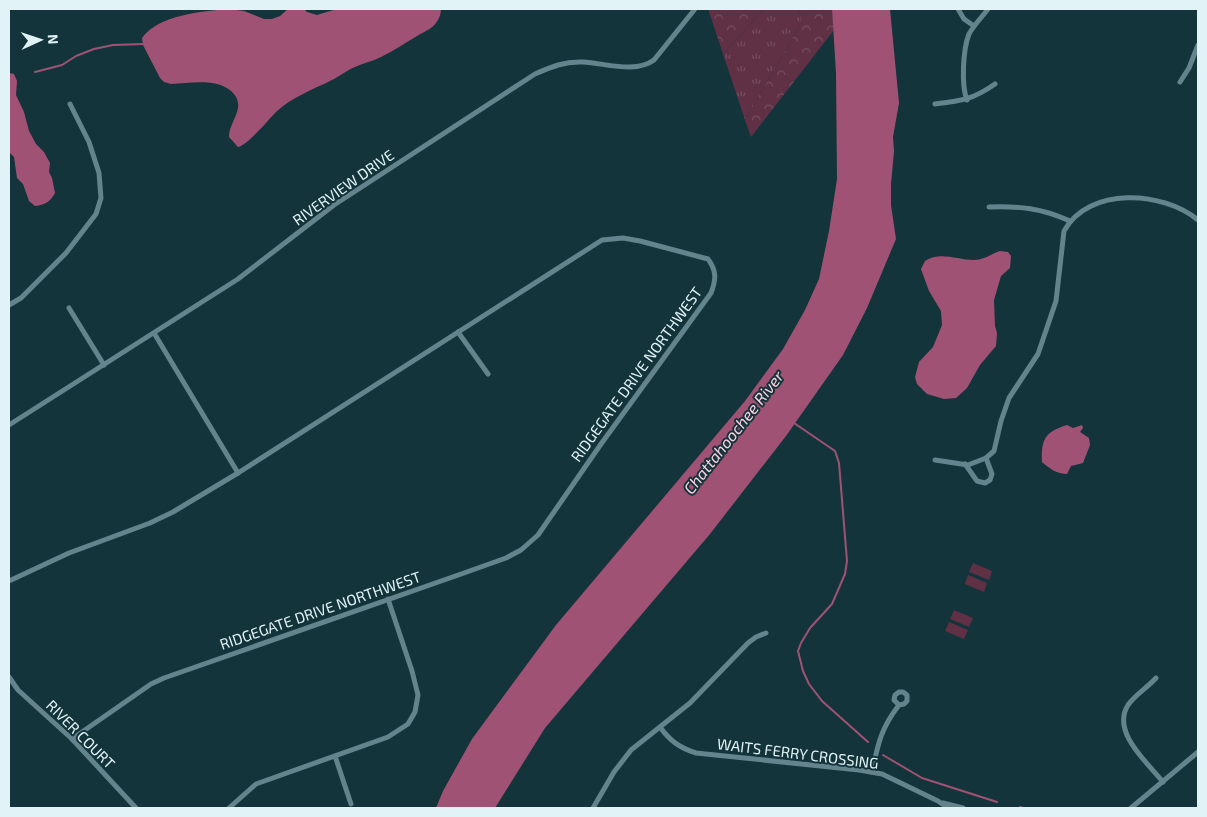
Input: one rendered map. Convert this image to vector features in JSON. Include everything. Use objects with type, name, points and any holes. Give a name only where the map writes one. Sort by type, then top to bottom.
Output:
[{"type":"street","name":"RIVERVIEW DRIVE","points":[[9,425],[238,279],[334,205],[534,74],[560,64],[582,62],[636,66],[649,64],[695,9]]},
{"type":"street","points":[[958,9],[964,19],[974,26]]},
{"type":"street","points":[[967,100],[964,84],[968,38],[974,26],[988,9]]},
{"type":"street","points":[[1180,82],[1189,68],[1198,45]]},
{"type":"street","points":[[935,104],[967,100],[980,95],[995,84]]},
{"type":"street","points":[[9,305],[22,298],[66,253],[96,214],[101,198],[99,173],[89,142],[70,104]]},
{"type":"street","points":[[935,460],[968,465],[986,458],[994,451],[1010,398],[1038,354],[1056,301],[1064,231],[1070,221],[1081,211],[1097,202],[1140,198],[1160,201],[1198,220]]},
{"type":"street","points":[[989,207],[1035,208],[1051,212],[1070,221]]},
{"type":"street","points":[[1193,216],[1198,210]]},
{"type":"street","name":"RIDGEGATE DRIVE NORTHWEST","points":[[9,581],[68,554],[150,523],[173,512],[238,473],[602,240],[624,238],[640,240],[708,259],[712,265],[716,278],[711,293],[571,486],[538,535],[521,550],[506,558],[216,659],[151,684],[72,739]]},
{"type":"street","points":[[69,308],[104,365]]},
{"type":"street","points":[[458,332],[488,374]]},
{"type":"street","points":[[154,333],[238,473]]},
{"type":"street","points":[[965,464],[977,480],[985,483],[990,480],[992,474],[986,458]]},
{"type":"street","points":[[229,808],[256,784],[388,737],[408,724],[415,712],[418,695],[388,599]]},
{"type":"street","points":[[594,808],[622,760],[631,750],[698,696],[748,643],[766,633]]},
{"type":"street","name":"RIVER COURT","points":[[9,676],[18,690],[72,739],[136,808]]},
{"type":"street","points":[[1156,678],[1129,704],[1124,714],[1123,724],[1128,738],[1163,782]]},
{"type":"street","points":[[872,772],[880,738],[888,718],[899,705]]},
{"type":"street","name":"WAITS FERRY CROSSING","points":[[660,727],[667,737],[676,744],[696,753],[882,774],[938,801],[948,808]]},
{"type":"street","points":[[1132,808],[1198,752]]},
{"type":"street","points":[[335,756],[351,804]]},
{"type":"street","name":"WAITS FERRY CROSSING","points":[[938,801],[963,808]]},
{"type":"green space","points":[[708,9],[764,9],[723,54]]},
{"type":"green space","points":[[764,9],[799,9],[802,22],[745,120],[723,54]]},
{"type":"green space","points":[[799,9],[832,9],[834,30],[751,137],[745,120],[802,22]]},
{"type":"green space","points":[[973,563],[992,571],[989,580],[969,572]]},
{"type":"green space","points":[[968,575],[987,583],[984,592],[965,584]]},
{"type":"green space","points":[[954,610],[973,618],[969,627],[950,619]]},
{"type":"green space","points":[[949,622],[968,630],[964,639],[945,631]]},
{"type":"water","points":[[228,9],[244,11],[264,19],[272,19],[280,16],[288,9],[304,9],[317,15],[337,9],[441,9],[438,20],[430,29],[386,55],[352,68],[302,94],[276,112],[252,137],[238,147],[229,137],[238,108],[234,94],[221,85],[213,83],[171,84],[164,82],[160,78],[143,45],[142,38],[149,30],[170,19],[194,13]]},
{"type":"water","name":"Chattahoochee River","points":[[832,9],[890,9],[899,103],[893,137],[894,151],[891,184],[891,205],[896,239],[867,308],[843,355],[786,436],[710,534],[545,728],[495,808],[436,808],[443,791],[472,739],[556,625],[745,401],[783,349],[805,310],[819,279],[837,179],[836,73]]},
{"type":"water","points":[[9,73],[14,74],[17,81],[16,95],[24,112],[29,131],[50,163],[49,172],[55,193],[49,201],[42,205],[35,206],[29,201],[23,184],[17,178],[14,157],[9,152]]},
{"type":"water","points":[[1000,251],[1008,252],[1011,256],[1010,268],[1001,276],[994,300],[997,333],[996,346],[980,365],[967,388],[956,398],[944,399],[927,394],[917,384],[915,377],[919,362],[933,347],[942,325],[941,311],[929,291],[921,269],[925,261],[943,256],[978,260]]},
{"type":"water","points":[[1067,425],[1073,428],[1082,425],[1083,428],[1080,432],[1089,438],[1090,445],[1083,463],[1071,466],[1067,474],[1063,474],[1051,469],[1042,462],[1042,448],[1049,434]]},
{"type":"waterway","points":[[35,72],[62,65],[76,56],[94,49],[113,45],[143,44]]},
{"type":"waterway","points":[[794,423],[835,451],[839,463],[847,561],[845,574],[832,604],[810,628],[798,651],[803,671],[809,684],[822,701],[868,742]]},
{"type":"waterway","points":[[883,755],[922,778],[997,802]]}]
